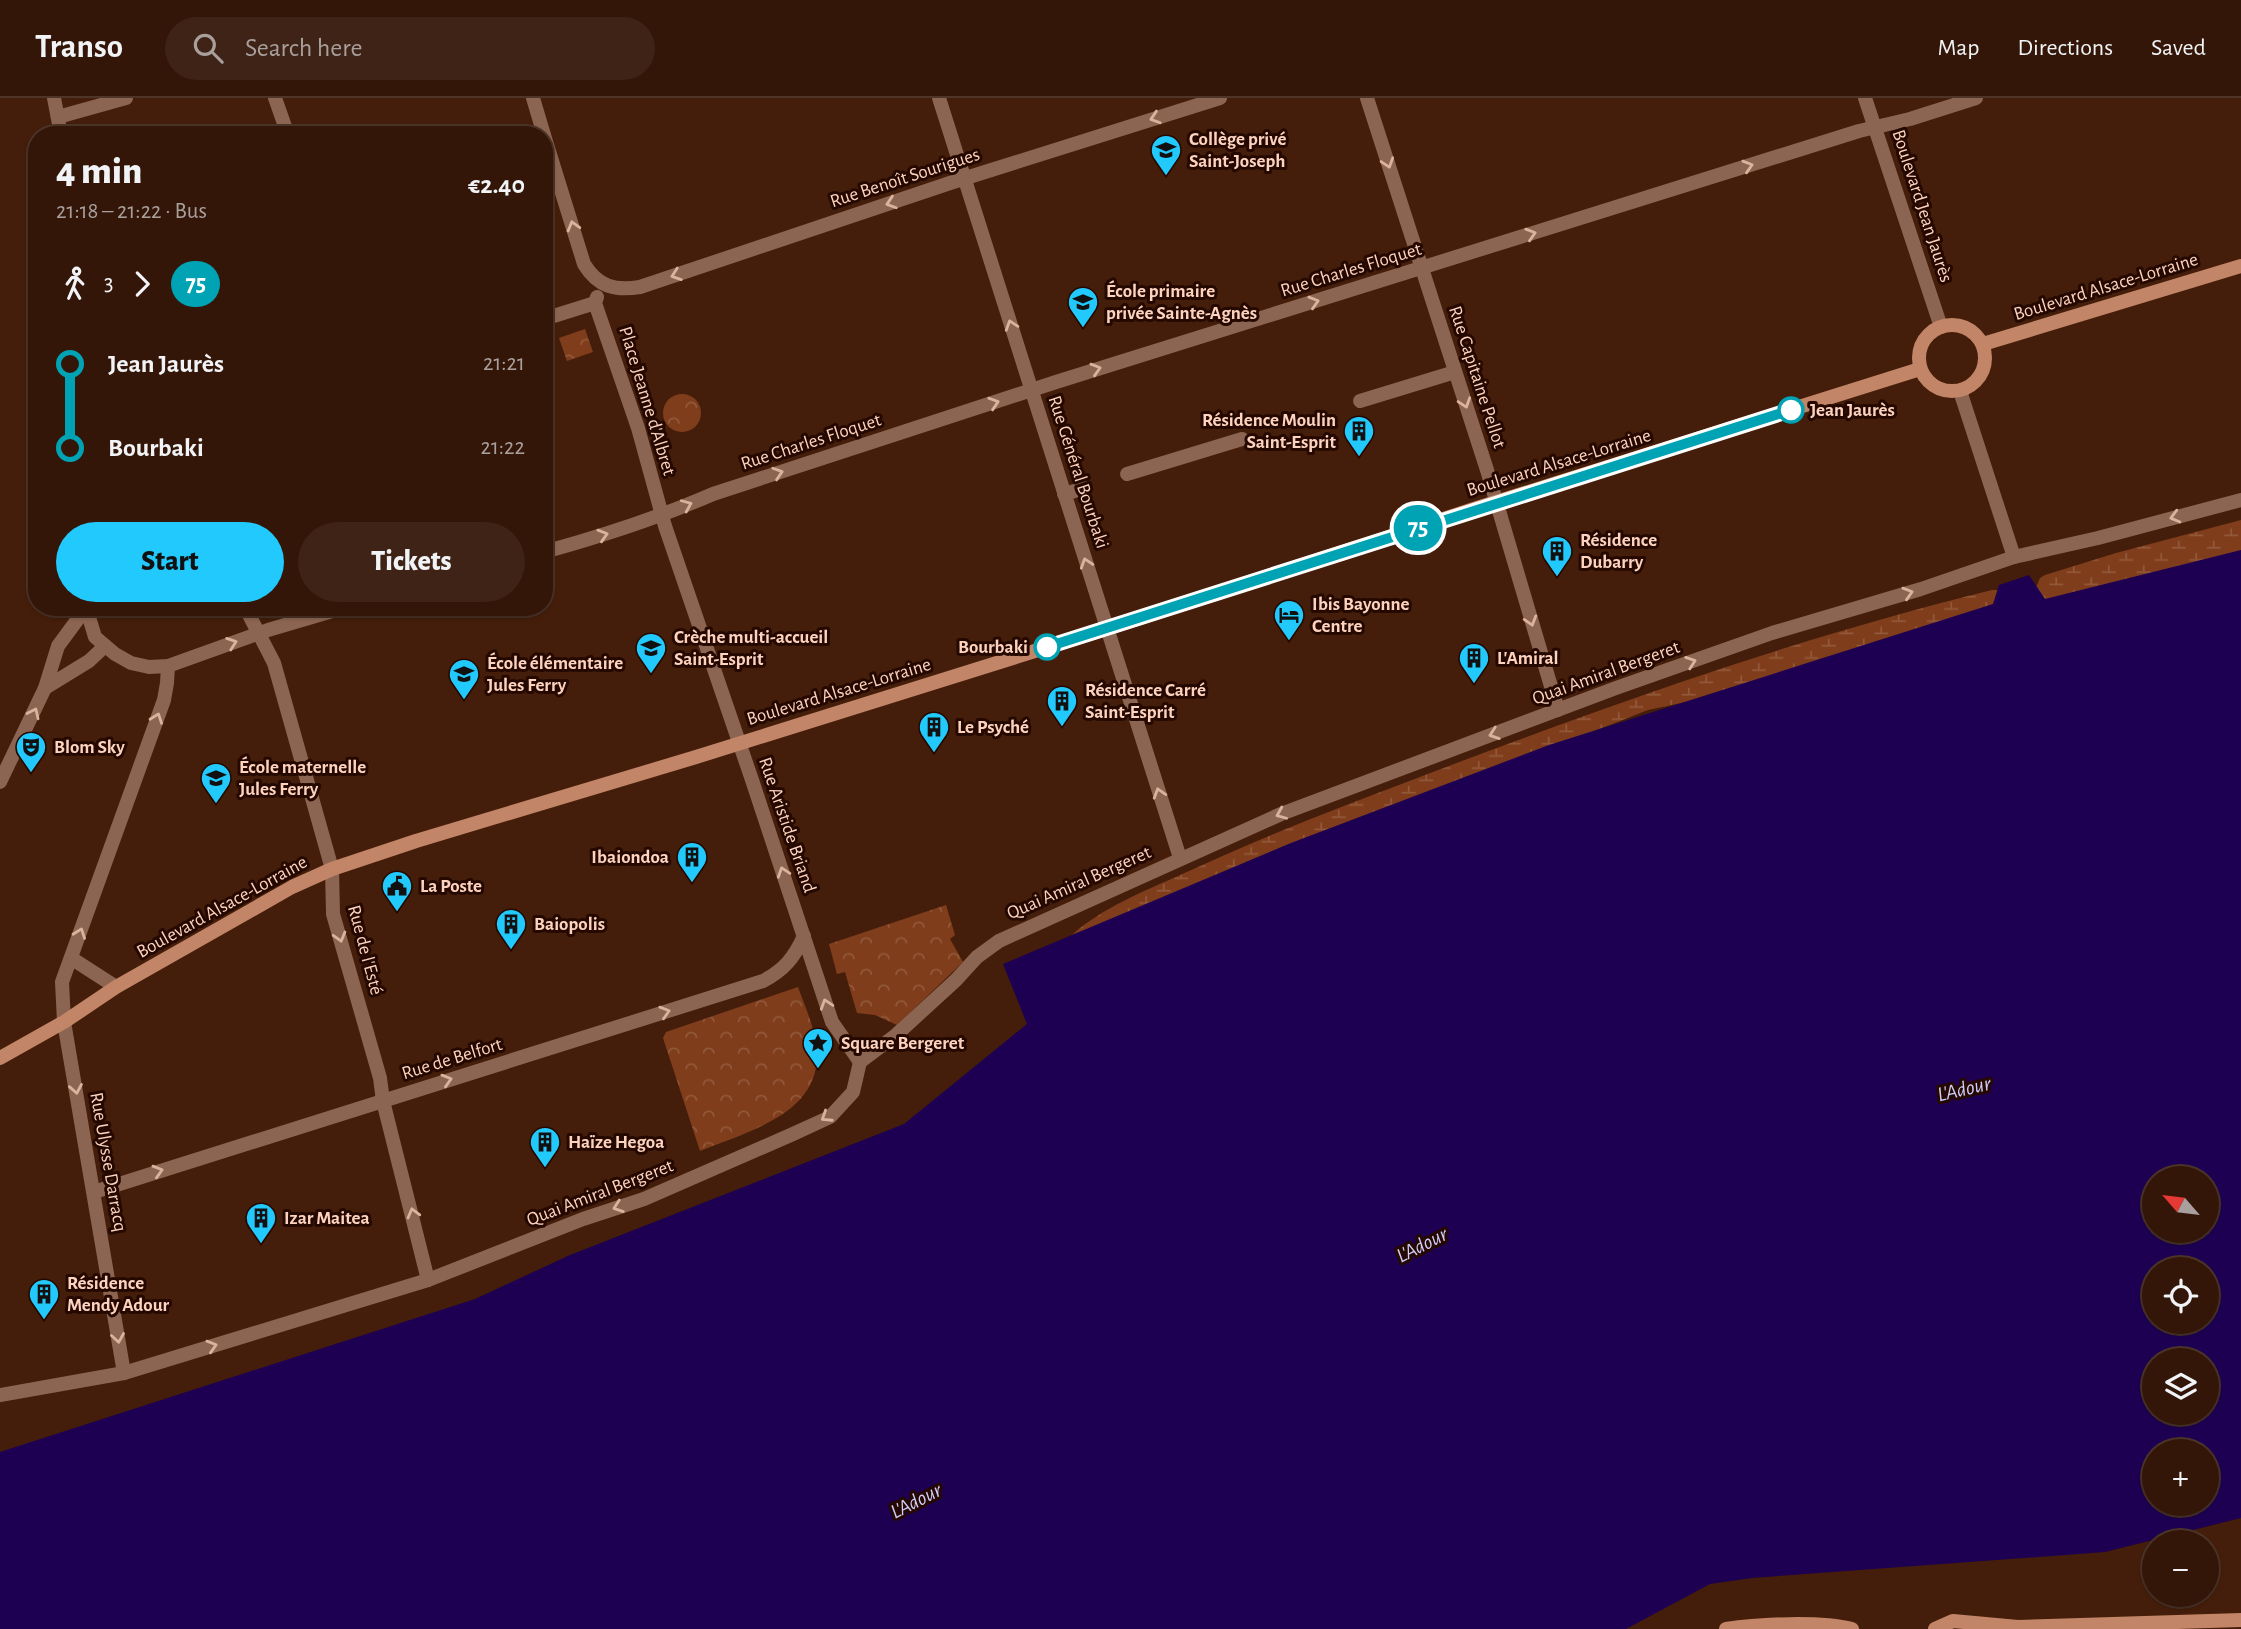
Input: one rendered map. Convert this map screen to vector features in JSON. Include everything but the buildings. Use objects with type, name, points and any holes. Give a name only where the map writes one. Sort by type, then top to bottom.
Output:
[{"type":"main road","name":"Boulevard Alsace-Lorraine","points":[[1983,344],[2241,266]]},
{"type":"main road","points":[[1941,327],[1965,327],[1983,344],[1986,359],[1982,374],[1972,386],[1960,391],[1939,389],[1924,378],[1920,369],[1920,349],[1925,339],[1941,327]]},
{"type":"main road","name":"Boulevard Alsace-Lorraine","points":[[0,1058],[64,1022],[117,987],[292,887],[332,869],[416,841],[739,744],[1920,369]]},
{"type":"main road","points":[[1935,1629],[1953,1621],[2014,1628],[2241,1620]]},
{"type":"main road","points":[[1726,1629],[1802,1624],[1836,1625],[1852,1629]]},
{"type":"street","points":[[54,98],[60,126]]},
{"type":"street","points":[[58,117],[126,98]]},
{"type":"street","points":[[275,98],[285,126]]},
{"type":"street","points":[[533,98],[541,126]]},
{"type":"street","name":"Rue Général Bourbaki","points":[[939,98],[1180,858]]},
{"type":"street","name":"Rue Benoît Sourigues","points":[[599,295],[640,288],[964,179],[1220,98]]},
{"type":"street","name":"Rue Capitaine Pellot","points":[[1367,98],[1496,503],[1558,710]]},
{"type":"street","name":"Boulevard Jean Jaurès","points":[[1865,98],[1941,327]]},
{"type":"street","name":"Rue Charles Floquet","points":[[553,549],[662,516],[713,494],[1031,390],[1875,126],[1910,119],[1976,98]]},
{"type":"street","points":[[553,164],[584,264],[599,295],[553,315]]},
{"type":"street","name":"Place Jeanne d'Albret","points":[[599,295],[662,516]]},
{"type":"street","points":[[1360,401],[1455,372]]},
{"type":"street","points":[[1960,391],[2014,557]]},
{"type":"street","points":[[1127,474],[1242,439]]},
{"type":"street","points":[[1065,494],[1085,488]]},
{"type":"street","name":"Quai Amiral Bergeret","points":[[0,1395],[124,1373],[428,1280],[583,1219],[644,1199],[830,1117],[853,1092],[860,1062],[896,1035],[977,957],[999,941],[1180,858],[1339,790],[1772,633],[1921,589],[2014,557],[2241,500]]},
{"type":"street","name":"Rue Aristide Briand","points":[[662,516],[832,1023],[860,1062]]},
{"type":"street","points":[[0,782],[45,688],[58,646],[80,616]]},
{"type":"street","points":[[87,616],[100,641],[131,663],[149,667],[168,666],[316,616]]},
{"type":"street","name":"Rue de l'Esté","points":[[248,616],[274,663],[332,869],[333,914],[380,1078],[383,1101],[424,1254],[428,1280]]},
{"type":"street","points":[[45,688],[89,661],[100,641]]},
{"type":"street","name":"Rue Ulysse Darracq","points":[[124,1373],[64,1022],[62,982],[164,700],[168,666]]},
{"type":"street","name":"Rue de Belfort","points":[[94,1192],[763,981],[782,971],[795,956],[804,936]]},
{"type":"street","points":[[71,958],[117,987]]},
{"type":"green space","points":[[585,329],[593,352],[567,361],[559,338]]},
{"type":"green space","points":[[682,394],[696,399],[701,413],[696,427],[682,432],[668,427],[663,413],[668,399]]},
{"type":"green space","points":[[2241,520],[2241,554],[2050,603],[2034,592],[2040,578],[2045,575]]},
{"type":"green space","points":[[1998,590],[1997,602],[1977,612],[1714,696],[1648,710],[1072,935],[1123,901],[1220,857],[1327,812],[1508,744],[1748,660],[1910,611]]},
{"type":"green space","points":[[946,905],[955,935],[950,939],[963,962],[897,1025],[875,1015],[857,1013],[845,972],[837,974],[829,944]]},
{"type":"green space","points":[[798,987],[815,1039],[816,1064],[811,1084],[799,1101],[763,1126],[700,1151],[663,1038],[666,1032]]},
{"type":"water","name":"L'Adour","points":[[2241,550],[2241,1518],[2193,1530],[2142,1530],[2142,1543],[2105,1552],[1752,1578],[1710,1584],[1626,1629],[0,1629],[0,1452],[475,1299],[570,1255],[904,1124],[1027,1024],[1003,964],[1291,843],[1549,745],[1993,604],[1999,585],[2029,575],[2045,599]]},
{"type":"bus line","name":"75","points":[[1047,647],[1791,410]]},
{"type":"place","name":"Collège privé Saint-Joseph","points":[[1166,177]]},
{"type":"place","name":"École primaire privée Sainte-Agnès","points":[[1083,329]]},
{"type":"place","name":"Jean Jaurès","points":[[1791,410]]},
{"type":"place","name":"Résidence Moulin Saint-Esprit","points":[[1359,458]]},
{"type":"place","name":"Résidence Dubarry","points":[[1557,578]]},
{"type":"place","name":"Ibis Bayonne Centre","points":[[1289,642]]},
{"type":"place","name":"Bourbaki","points":[[1047,647]]},
{"type":"place","name":"Crèche multi-accueil Saint-Esprit","points":[[651,675]]},
{"type":"place","name":"L'Amiral","points":[[1474,685]]},
{"type":"place","name":"École élémentaire Jules Ferry","points":[[464,701]]},
{"type":"place","name":"Résidence Carré Saint-Esprit","points":[[1062,728]]},
{"type":"place","name":"Le Psyché","points":[[934,754]]},
{"type":"place","name":"Blom Sky","points":[[31,774]]},
{"type":"place","name":"École maternelle Jules Ferry","points":[[216,805]]},
{"type":"place","name":"Ibaiondoa","points":[[692,884]]},
{"type":"place","name":"La Poste","points":[[397,913]]},
{"type":"place","name":"Baiopolis","points":[[511,951]]},
{"type":"place","name":"Square Bergeret","points":[[818,1070]]},
{"type":"place","name":"Haïze Hegoa","points":[[545,1169]]},
{"type":"place","name":"Izar Maitea","points":[[261,1245]]},
{"type":"place","name":"Résidence Mendy Adour","points":[[44,1321]]}]
